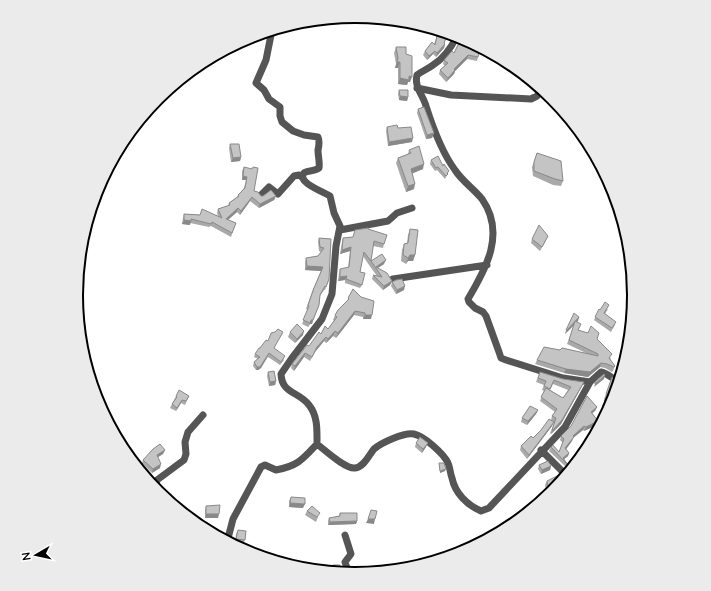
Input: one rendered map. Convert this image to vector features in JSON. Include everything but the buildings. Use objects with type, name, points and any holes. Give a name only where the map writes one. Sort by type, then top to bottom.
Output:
[{"type":"street","points":[[271,36],[266,60],[256,83],[264,90],[269,99],[280,107],[282,122],[293,131],[304,136],[317,136],[319,138],[319,168],[316,171],[306,172],[303,175],[303,178]]},
{"type":"street","points":[[454,42],[435,64],[417,75],[416,80],[417,88],[424,98],[428,112],[448,161],[456,172],[483,201],[490,217],[493,242],[487,265],[468,299],[469,302],[486,316],[502,358],[563,378],[590,382]]},
{"type":"street","points":[[417,88],[451,95],[531,99],[538,94]]},
{"type":"street","points":[[228,536],[233,519],[261,467],[265,465],[276,470],[297,464],[302,461],[317,444],[314,413],[309,404],[296,393],[283,385],[282,374],[292,358],[322,319],[329,304],[333,287],[336,246],[340,230],[330,196],[311,187],[299,175],[294,176],[278,194],[269,187],[261,195]]},
{"type":"street","points":[[340,230],[388,221],[397,213],[412,208]]},
{"type":"street","points":[[393,279],[487,265]]},
{"type":"street","points":[[317,444],[346,466],[355,468],[362,465],[379,446],[394,438],[413,434],[424,439],[442,455],[448,463],[455,489],[464,499],[476,509],[481,511],[489,508],[565,427],[590,382],[601,372],[609,374],[615,380]]},
{"type":"street","points":[[157,481],[184,460],[186,454],[185,442],[188,432],[203,415]]},
{"type":"street","points":[[542,450],[563,472]]},
{"type":"street","points":[[345,535],[351,554],[345,562],[347,567]]}]
